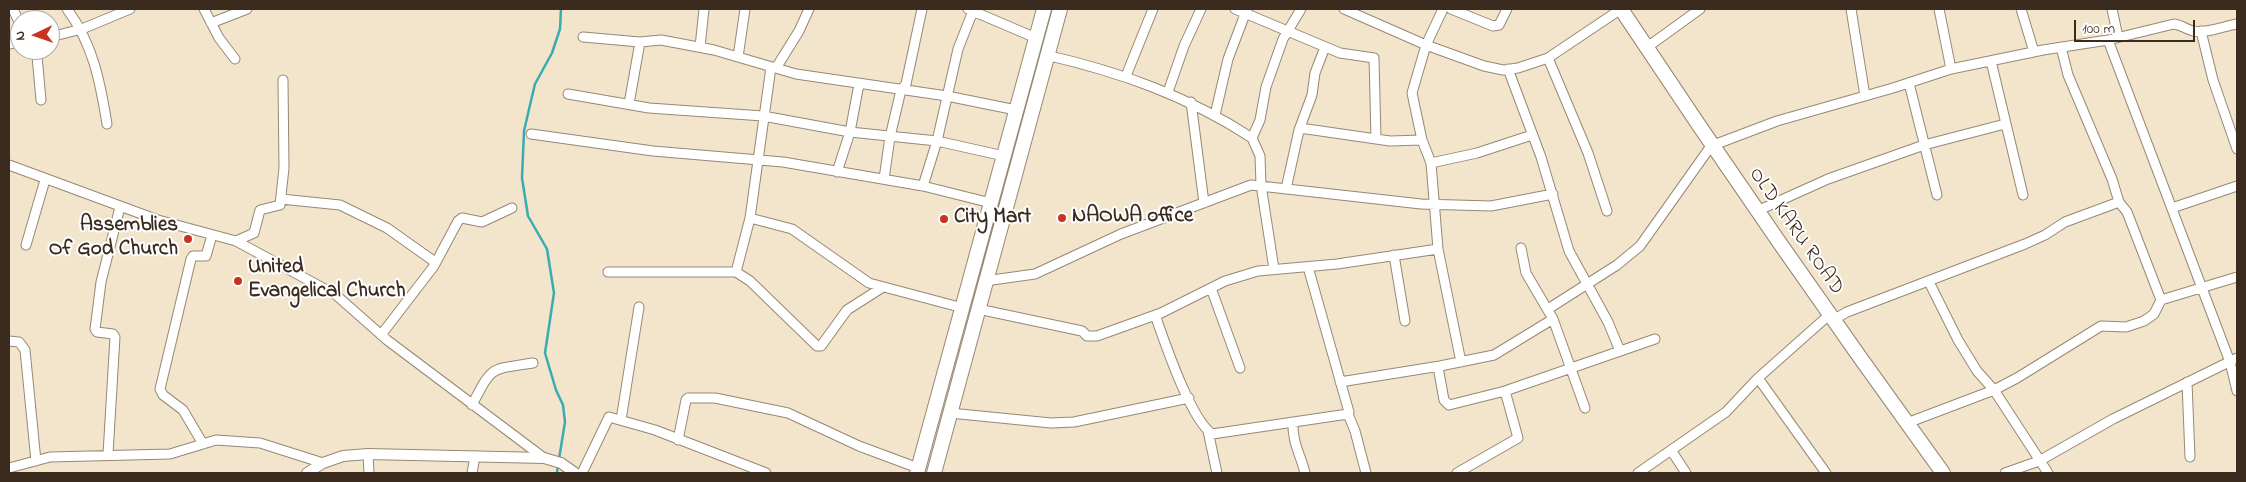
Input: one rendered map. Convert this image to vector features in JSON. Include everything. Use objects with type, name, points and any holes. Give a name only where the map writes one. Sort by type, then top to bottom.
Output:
[{"type":"main road","points":[[917,471],[1044,9]]},
{"type":"main road","points":[[934,473],[1060,9]]},
{"type":"main road","name":"OLD KARU ROAD","points":[[1621,9],[1711,146],[1831,318],[1943,473]]},
{"type":"street","points":[[67,9],[82,29],[99,80],[107,124]]},
{"type":"street","points":[[60,34],[82,29],[130,9]]},
{"type":"street","points":[[204,9],[234,59]]},
{"type":"street","points":[[211,23],[247,9]]},
{"type":"street","points":[[700,47],[704,9]]},
{"type":"street","points":[[738,57],[745,9]]},
{"type":"street","points":[[736,272],[750,218],[763,116],[773,68],[799,31],[809,9]]},
{"type":"street","points":[[884,180],[890,137],[901,90],[906,84],[922,9]]},
{"type":"street","points":[[1126,76],[1153,9]]},
{"type":"street","points":[[1168,92],[1184,46],[1201,9]]},
{"type":"street","points":[[1235,9],[1246,11],[1287,33],[1340,53],[1374,58],[1376,139]]},
{"type":"street","points":[[1252,138],[1260,120],[1266,87],[1287,33],[1301,9]]},
{"type":"street","points":[[1344,9],[1426,45],[1484,66],[1508,69],[1548,58],[1621,9]]},
{"type":"street","points":[[1443,9],[1426,45],[1412,93],[1422,140],[1431,163],[1436,204],[1438,248],[1461,362]]},
{"type":"street","points":[[1451,9],[1493,26],[1499,25],[1507,9]]},
{"type":"street","points":[[1646,48],[1700,9]]},
{"type":"street","points":[[1851,9],[1865,96]]},
{"type":"street","points":[[1939,9],[1951,69]]},
{"type":"street","points":[[2021,9],[2034,52]]},
{"type":"street","points":[[2112,9],[2118,37]]},
{"type":"street","points":[[923,186],[937,140],[958,49],[971,10],[1036,38]]},
{"type":"street","points":[[1215,115],[1228,59],[1246,11]]},
{"type":"street","points":[[1548,310],[1640,246],[1711,146],[1778,121],[1951,69],[2061,47],[2108,40],[2174,24],[2181,25],[2191,31],[2201,31],[2237,24]]},
{"type":"street","points":[[2201,31],[2213,80],[2237,149]]},
{"type":"street","points":[[583,37],[640,42],[661,40],[700,47],[796,74],[947,96],[1016,110]]},
{"type":"street","points":[[2108,40],[2201,286],[2234,360],[2237,391]]},
{"type":"street","points":[[629,104],[640,42]]},
{"type":"street","points":[[1286,189],[1300,128],[1312,95],[1315,73],[1325,47]]},
{"type":"street","points":[[2061,47],[2068,75],[2112,178],[2119,202],[2127,212],[2161,300]]},
{"type":"street","points":[[1046,55],[1100,67],[1168,92],[1215,115],[1252,138],[1260,156],[1261,186],[1274,270]]},
{"type":"street","points":[[1548,58],[1588,153],[1607,211]]},
{"type":"street","points":[[37,60],[41,100]]},
{"type":"street","points":[[1991,60],[2023,195]]},
{"type":"street","points":[[1508,69],[1553,194],[1569,251],[1588,284],[1620,351]]},
{"type":"street","points":[[236,241],[254,233],[260,210],[266,207],[278,207],[284,168],[283,80]]},
{"type":"street","points":[[1909,83],[1937,195]]},
{"type":"street","points":[[837,172],[850,132],[859,84]]},
{"type":"street","points":[[568,94],[629,104],[763,116],[850,132],[890,137],[937,140],[1004,156]]},
{"type":"street","points":[[1191,102],[1204,203]]},
{"type":"street","points":[[1757,211],[1828,179],[1924,145],[2005,124]]},
{"type":"street","points":[[1300,128],[1401,142],[1422,140]]},
{"type":"street","points":[[530,134],[653,151],[757,159],[923,186],[991,203]]},
{"type":"street","points":[[1431,163],[1477,153],[1532,135]]},
{"type":"street","points":[[9,165],[120,207],[236,241],[336,295],[381,335],[544,458]]},
{"type":"street","points":[[26,245],[45,180]]},
{"type":"street","points":[[986,281],[1034,274],[1121,234],[1251,186],[1436,204],[1491,206],[1553,194]]},
{"type":"street","points":[[2172,208],[2237,186]]},
{"type":"street","points":[[280,199],[340,205],[387,228],[435,262]]},
{"type":"street","points":[[1638,473],[1726,412],[1758,378],[1831,318],[2032,241],[2081,216],[2119,202]]},
{"type":"street","points":[[108,454],[115,337],[113,334],[97,332],[95,328],[101,282],[120,207]]},
{"type":"street","points":[[381,335],[435,262],[458,221],[462,218],[482,222],[512,208]]},
{"type":"street","points":[[750,218],[792,229],[865,281],[963,308]]},
{"type":"street","points":[[203,444],[183,410],[163,395],[160,389],[191,259],[193,256],[206,256],[212,235]]},
{"type":"street","points":[[978,309],[1082,331],[1087,336],[1097,336],[1154,315],[1211,288],[1258,271],[1308,267],[1438,248]]},
{"type":"street","points":[[1521,248],[1526,274],[1553,320],[1585,408]]},
{"type":"street","points":[[1394,255],[1405,321]]},
{"type":"street","points":[[1308,267],[1366,473]]},
{"type":"street","points":[[608,272],[736,272],[750,281],[817,346],[821,346],[847,310],[883,287]]},
{"type":"street","points":[[1906,423],[1994,390],[2017,378],[2100,326],[2126,327],[2144,321],[2154,314],[2161,300],[2201,286],[2237,277]]},
{"type":"street","points":[[1929,282],[1958,340],[1977,371],[1994,390],[2048,473]]},
{"type":"street","points":[[1211,288],[1240,368]]},
{"type":"street","points":[[621,420],[639,307]]},
{"type":"street","points":[[1154,315],[1180,383],[1201,423],[1208,431],[1218,473]]},
{"type":"street","points":[[1340,382],[1438,367],[1494,355],[1553,320]]},
{"type":"street","points":[[1438,367],[1446,404],[1505,391],[1655,339]]},
{"type":"street","points":[[9,342],[19,342],[24,350],[36,460]]},
{"type":"street","points":[[2005,473],[2039,461],[2114,419],[2234,360]]},
{"type":"street","points":[[472,405],[488,374],[493,371],[533,363]]},
{"type":"street","points":[[1758,378],[1826,473]]},
{"type":"street","points":[[2187,382],[2190,457]]},
{"type":"street","points":[[1457,473],[1518,438],[1505,391]]},
{"type":"street","points":[[678,440],[686,400],[688,398],[715,398],[788,413],[917,471]]},
{"type":"street","points":[[950,413],[1050,423],[1074,422],[1189,398]]},
{"type":"street","points":[[1208,431],[1216,434],[1348,414]]},
{"type":"street","points":[[582,473],[609,417],[678,440],[766,473]]},
{"type":"street","points":[[1293,422],[1292,432],[1297,454],[1305,473]]},
{"type":"street","points":[[9,471],[36,460],[50,457],[108,454],[170,454],[216,440],[260,443],[323,462]]},
{"type":"street","points":[[1671,450],[1686,473]]},
{"type":"street","points":[[307,473],[323,462],[343,456],[368,454],[544,458],[561,463],[574,473]]},
{"type":"street","points":[[368,454],[369,473]]},
{"type":"street","points":[[472,473],[475,456]]},
{"type":"waterway","points":[[559,459],[565,422],[563,405],[556,390],[545,353],[554,293],[547,249],[528,216],[522,178],[524,131],[535,84],[552,53],[560,29],[561,9]]},
{"type":"waterway","points":[[557,473],[558,465]]},
{"type":"place","name":"NAOWA office","points":[[1062,218]]},
{"type":"place","name":"City Mart","points":[[944,219]]},
{"type":"place","name":"Assemblies Of God Church","points":[[188,239]]},
{"type":"place","name":"United Evangelical Church","points":[[238,281]]}]
